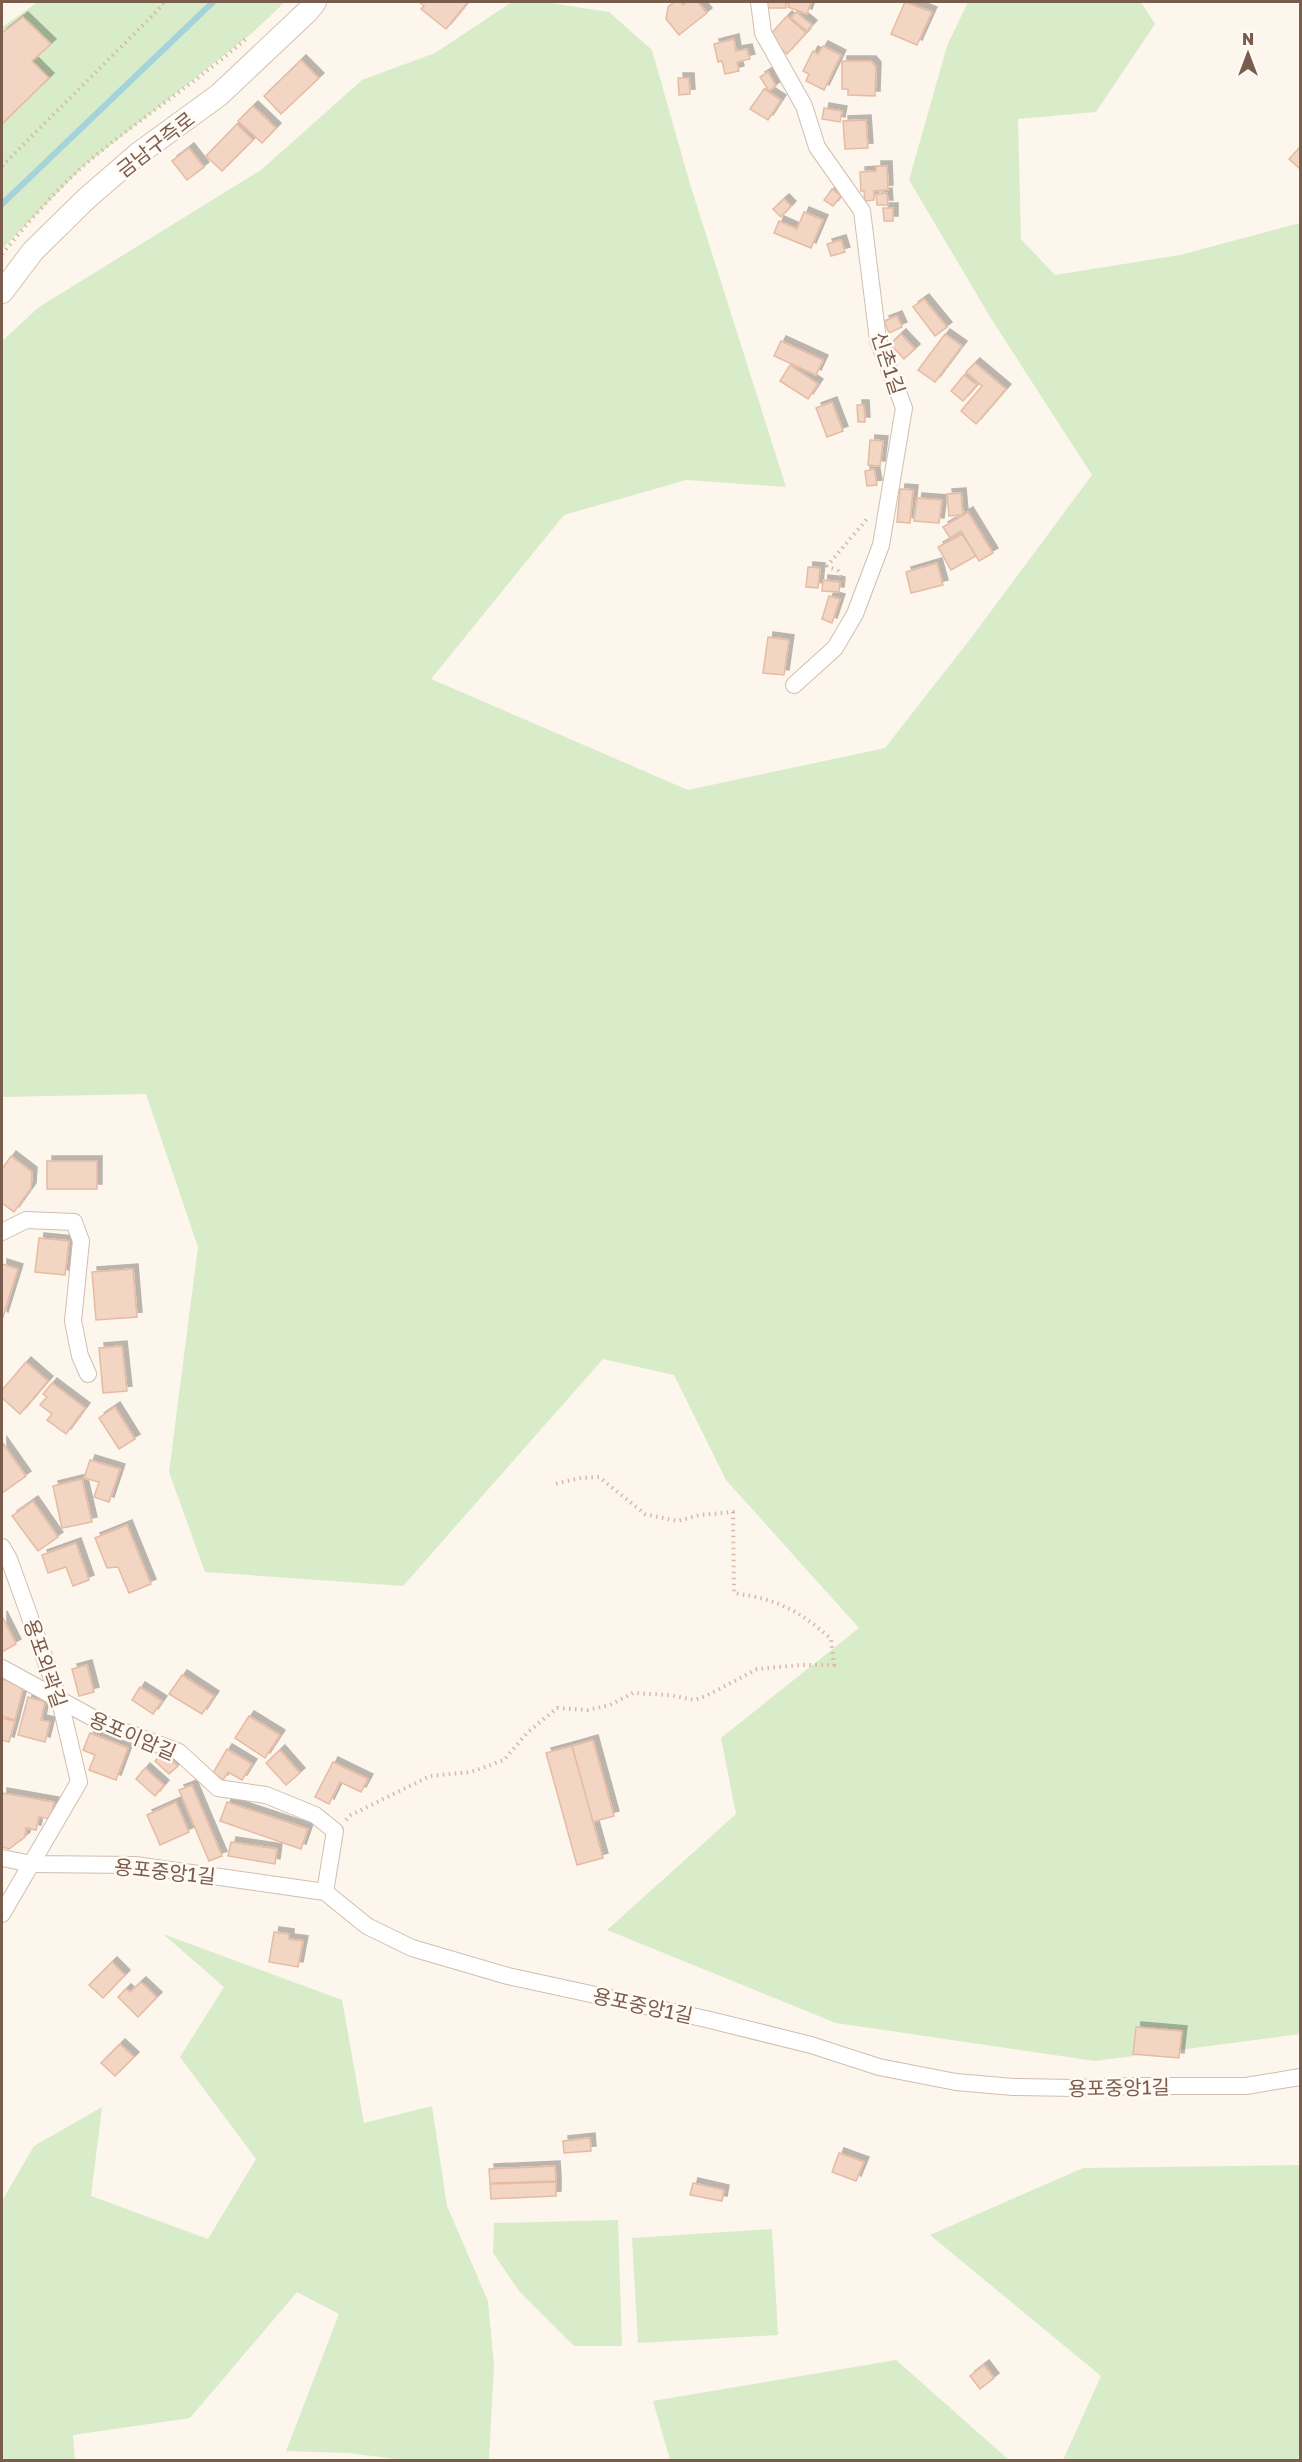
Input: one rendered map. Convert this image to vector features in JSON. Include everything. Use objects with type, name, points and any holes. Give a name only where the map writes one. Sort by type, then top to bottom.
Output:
[{"type":"main road","name":"금남구즉로","points":[[2,292],[33,251],[87,198],[138,154],[219,95],[315,2]]},
{"type":"street","name":"신촌1길","points":[[759,2],[763,33],[804,106],[817,147],[862,211],[878,340],[904,408],[881,545],[855,614],[835,648],[794,685]]},
{"type":"street","points":[[2,1232],[26,1220],[74,1222],[81,1240],[73,1321],[80,1356],[88,1374]]},
{"type":"street","name":"용포외곽길","points":[[2,1547],[13,1570],[60,1701],[79,1782],[32,1864]]},
{"type":"street","name":"용포이암길","points":[[2,1668],[104,1724],[179,1752],[218,1788],[266,1795],[315,1815],[335,1832]]},
{"type":"street","points":[[325,1892],[335,1832]]},
{"type":"street","name":"용포중앙1길","points":[[2,1858],[32,1864],[135,1865],[325,1892],[367,1926],[412,1948],[508,1976],[706,2019],[811,2045],[879,2067],[956,2082],[1013,2087],[1076,2088],[1246,2086],[1300,2077]]},
{"type":"street","points":[[2,1914],[32,1864]]},
{"type":"path","points":[[2,166],[164,2]]},
{"type":"path","points":[[844,582],[838,571],[827,566],[870,514],[888,502]]},
{"type":"path","points":[[335,1832],[351,1815],[430,1776],[471,1772],[504,1760],[527,1733],[557,1708],[588,1710],[610,1705],[633,1693],[669,1695],[694,1700],[757,1669],[834,1665],[831,1639],[804,1615],[766,1598],[734,1593],[733,1512],[700,1515],[677,1521],[645,1514],[599,1477],[554,1484]]},
{"type":"green space","points":[[38,2],[285,2],[251,34],[84,166],[2,249],[2,27]]},
{"type":"green space","points":[[512,2],[544,2],[609,12],[652,50],[690,184],[786,487],[686,480],[564,515],[431,679],[688,790],[885,748],[971,638],[1092,475],[992,320],[909,180],[947,46],[968,2],[1141,2],[1155,24],[1096,112],[1018,119],[1021,239],[1055,275],[1180,255],[1300,223],[1300,2034],[1095,2061],[836,2023],[607,1930],[736,1814],[721,1738],[859,1628],[726,1480],[674,1375],[603,1359],[403,1586],[205,1572],[169,1472],[198,1247],[146,1094],[2,1097],[2,341],[39,307],[261,170],[362,80],[435,53]]},
{"type":"green space","points":[[163,1934],[342,2000],[364,2123],[432,2106],[447,2206],[488,2301],[494,2365],[489,2460],[403,2460],[349,2453],[286,2451],[339,2314],[297,2292],[190,2418],[73,2435],[75,2460],[2,2460],[2,2201],[34,2146],[102,2107],[91,2196],[208,2239],[256,2159],[180,2057],[224,1987]]},
{"type":"green space","points":[[1300,2165],[1300,2460],[1063,2460],[1101,2376],[930,2235],[1083,2168]]},
{"type":"green space","points":[[618,2220],[622,2346],[574,2346],[519,2291],[493,2253],[494,2223]]},
{"type":"green space","points":[[772,2229],[778,2335],[638,2343],[632,2238]]},
{"type":"green space","points":[[896,2360],[1009,2460],[670,2460],[653,2401]]},
{"type":"building","points":[[419,2],[468,2],[446,29],[421,9],[424,6]]},
{"type":"building","points":[[674,2],[681,2],[683,5],[687,2],[698,2],[707,13],[679,35],[666,19],[668,7]]},
{"type":"building","points":[[763,2],[786,2],[786,8],[763,8]]},
{"type":"building","points":[[784,2],[811,2],[807,14],[788,7],[789,3]]},
{"type":"building","points":[[905,2],[932,12],[917,45],[891,34]]},
{"type":"building","points":[[796,12],[812,25],[807,31],[791,18]]},
{"type":"building","points":[[787,16],[806,33],[787,54],[768,37]]},
{"type":"building","points":[[23,17],[51,44],[32,61],[49,78],[2,124],[2,33]]},
{"type":"building","points":[[734,39],[736,51],[747,49],[750,59],[737,62],[739,71],[725,74],[722,61],[718,62],[714,44]]},
{"type":"building","points":[[823,46],[841,55],[824,90],[806,81],[809,74],[803,71],[813,51],[818,54]]},
{"type":"building","points":[[301,60],[319,78],[281,114],[264,96]]},
{"type":"building","points":[[842,61],[871,61],[876,67],[875,96],[848,95],[848,89],[842,89]]},
{"type":"building","points":[[768,72],[776,86],[769,91],[760,77]]},
{"type":"building","points":[[678,78],[689,78],[690,94],[679,95]]},
{"type":"building","points":[[764,89],[781,100],[768,120],[750,109]]},
{"type":"building","points":[[253,106],[276,128],[262,143],[238,121]]},
{"type":"building","points":[[824,108],[842,111],[840,122],[822,119]]},
{"type":"building","points":[[866,120],[868,148],[845,149],[843,121]]},
{"type":"building","points":[[237,124],[253,140],[222,171],[206,156]]},
{"type":"building","points":[[1300,147],[1300,169],[1289,159]]},
{"type":"building","points":[[189,148],[204,167],[187,180],[172,161]]},
{"type":"building","points":[[876,166],[887,166],[888,190],[874,191],[874,200],[865,201],[864,191],[861,191],[860,172],[876,171]]},
{"type":"building","points":[[832,189],[841,196],[833,206],[824,200]]},
{"type":"building","points":[[887,193],[888,205],[877,205],[876,194]]},
{"type":"building","points":[[784,199],[791,206],[781,217],[773,209]]},
{"type":"building","points":[[883,208],[893,208],[893,221],[884,221]]},
{"type":"building","points":[[804,212],[823,220],[811,248],[774,233],[779,221],[797,229]]},
{"type":"building","points":[[841,240],[845,252],[831,256],[827,244]]},
{"type":"building","points":[[924,299],[947,327],[935,336],[913,307]]},
{"type":"building","points":[[897,316],[902,327],[889,333],[884,321]]},
{"type":"building","points":[[901,334],[915,349],[904,359],[890,344]]},
{"type":"building","points":[[945,334],[962,346],[935,382],[918,370]]},
{"type":"building","points":[[781,341],[823,360],[816,375],[774,356]]},
{"type":"building","points":[[975,363],[1006,389],[976,424],[961,411],[982,386],[966,372]]},
{"type":"building","points":[[790,365],[818,384],[808,399],[780,381]]},
{"type":"building","points":[[964,375],[977,385],[963,401],[951,391]]},
{"type":"building","points":[[832,402],[843,431],[827,437],[816,408]]},
{"type":"building","points":[[857,405],[864,405],[865,422],[858,422]]},
{"type":"building","points":[[870,440],[883,441],[880,466],[868,465]]},
{"type":"building","points":[[874,469],[877,485],[867,486],[865,471]]},
{"type":"building","points":[[900,489],[913,490],[910,523],[897,522]]},
{"type":"building","points":[[961,493],[963,515],[949,516],[947,494]]},
{"type":"building","points":[[917,498],[942,500],[939,523],[914,521]]},
{"type":"building","points":[[968,512],[993,553],[979,561],[961,531],[950,538],[943,527]]},
{"type":"building","points":[[962,534],[976,556],[951,570],[938,547]]},
{"type":"building","points":[[937,563],[943,585],[911,593],[906,572]]},
{"type":"building","points":[[808,567],[820,568],[818,588],[806,587]]},
{"type":"building","points":[[823,580],[840,582],[839,592],[822,591]]},
{"type":"building","points":[[829,596],[840,599],[832,623],[822,619]]},
{"type":"building","points":[[768,637],[789,640],[784,675],[763,673]]},
{"type":"building","points":[[11,1156],[32,1172],[31,1188],[14,1212],[2,1203],[2,1169]]},
{"type":"building","points":[[47,1161],[97,1161],[97,1189],[47,1189]]},
{"type":"building","points":[[39,1238],[69,1241],[65,1275],[35,1272]]},
{"type":"building","points":[[2,1264],[18,1269],[3,1317],[2,1316]]},
{"type":"building","points":[[133,1269],[137,1317],[96,1320],[92,1272]]},
{"type":"building","points":[[122,1346],[127,1391],[103,1393],[99,1348]]},
{"type":"building","points":[[26,1362],[48,1381],[20,1414],[2,1398],[2,1390]]},
{"type":"building","points":[[52,1383],[85,1408],[66,1434],[47,1420],[52,1414],[40,1405],[47,1397],[43,1394]]},
{"type":"building","points":[[115,1407],[135,1439],[119,1449],[99,1418]]},
{"type":"building","points":[[2,1442],[26,1476],[2,1493]]},
{"type":"building","points":[[90,1460],[120,1469],[109,1502],[94,1497],[99,1482],[84,1478]]},
{"type":"building","points":[[82,1479],[92,1522],[62,1528],[53,1486]]},
{"type":"building","points":[[33,1501],[58,1537],[38,1551],[12,1516]]},
{"type":"building","points":[[127,1525],[151,1584],[129,1593],[118,1567],[107,1568],[95,1538]]},
{"type":"building","points":[[76,1543],[89,1580],[73,1586],[66,1567],[48,1573],[42,1555]]},
{"type":"building","points":[[2,1616],[16,1644],[2,1652]]},
{"type":"building","points":[[87,1665],[94,1692],[79,1696],[72,1669]]},
{"type":"building","points":[[182,1675],[214,1696],[202,1714],[169,1694]]},
{"type":"building","points":[[2,1679],[24,1685],[15,1720],[2,1716]]},
{"type":"building","points":[[140,1687],[162,1701],[153,1714],[132,1700]]},
{"type":"building","points":[[28,1697],[45,1702],[41,1720],[50,1722],[45,1742],[18,1735]]},
{"type":"building","points":[[249,1716],[280,1735],[265,1758],[235,1738]]},
{"type":"building","points":[[2,1718],[15,1721],[9,1742],[2,1740]]},
{"type":"building","points":[[90,1733],[128,1748],[116,1780],[89,1770],[95,1755],[83,1750]]},
{"type":"building","points":[[593,1740],[614,1816],[592,1822],[572,1746]]},
{"type":"building","points":[[572,1746],[603,1858],[577,1865],[546,1753]]},
{"type":"building","points":[[227,1749],[252,1764],[242,1780],[228,1772],[223,1780],[213,1773]]},
{"type":"building","points":[[280,1750],[300,1773],[286,1785],[266,1763]]},
{"type":"building","points":[[163,1752],[178,1766],[169,1774],[155,1761]]},
{"type":"building","points":[[333,1762],[368,1779],[361,1792],[340,1782],[329,1804],[315,1797]]},
{"type":"building","points":[[145,1768],[164,1785],[155,1796],[136,1779]]},
{"type":"building","points":[[192,1785],[222,1856],[209,1861],[179,1790]]},
{"type":"building","points":[[2,1793],[54,1802],[51,1819],[39,1817],[36,1830],[26,1828],[25,1837],[9,1849],[2,1847]]},
{"type":"building","points":[[176,1802],[189,1832],[160,1845],[147,1815]]},
{"type":"building","points":[[227,1802],[308,1829],[301,1849],[220,1821]]},
{"type":"building","points":[[231,1842],[277,1849],[275,1864],[228,1856]]},
{"type":"building","points":[[274,1932],[289,1934],[289,1939],[303,1941],[298,1967],[269,1962]]},
{"type":"building","points":[[112,1962],[125,1975],[103,1998],[89,1985]]},
{"type":"building","points":[[141,1982],[157,1997],[138,2017],[118,1997],[126,1989],[130,1992]]},
{"type":"building","points":[[1136,2027],[1182,2031],[1179,2058],[1133,2054]]},
{"type":"building","points":[[120,2044],[134,2057],[115,2076],[101,2063]]},
{"type":"building","points":[[590,2138],[591,2151],[564,2153],[563,2141]]},
{"type":"building","points":[[839,2153],[864,2162],[856,2181],[832,2172]]},
{"type":"building","points":[[555,2166],[556,2181],[490,2183],[489,2169]]},
{"type":"building","points":[[556,2182],[556,2196],[491,2199],[490,2184]]},
{"type":"building","points":[[693,2183],[724,2190],[722,2201],[690,2195]]},
{"type":"building","points":[[984,2365],[994,2378],[980,2389],[970,2376]]},
{"type":"waterway","points":[[2,204],[213,2]]}]
